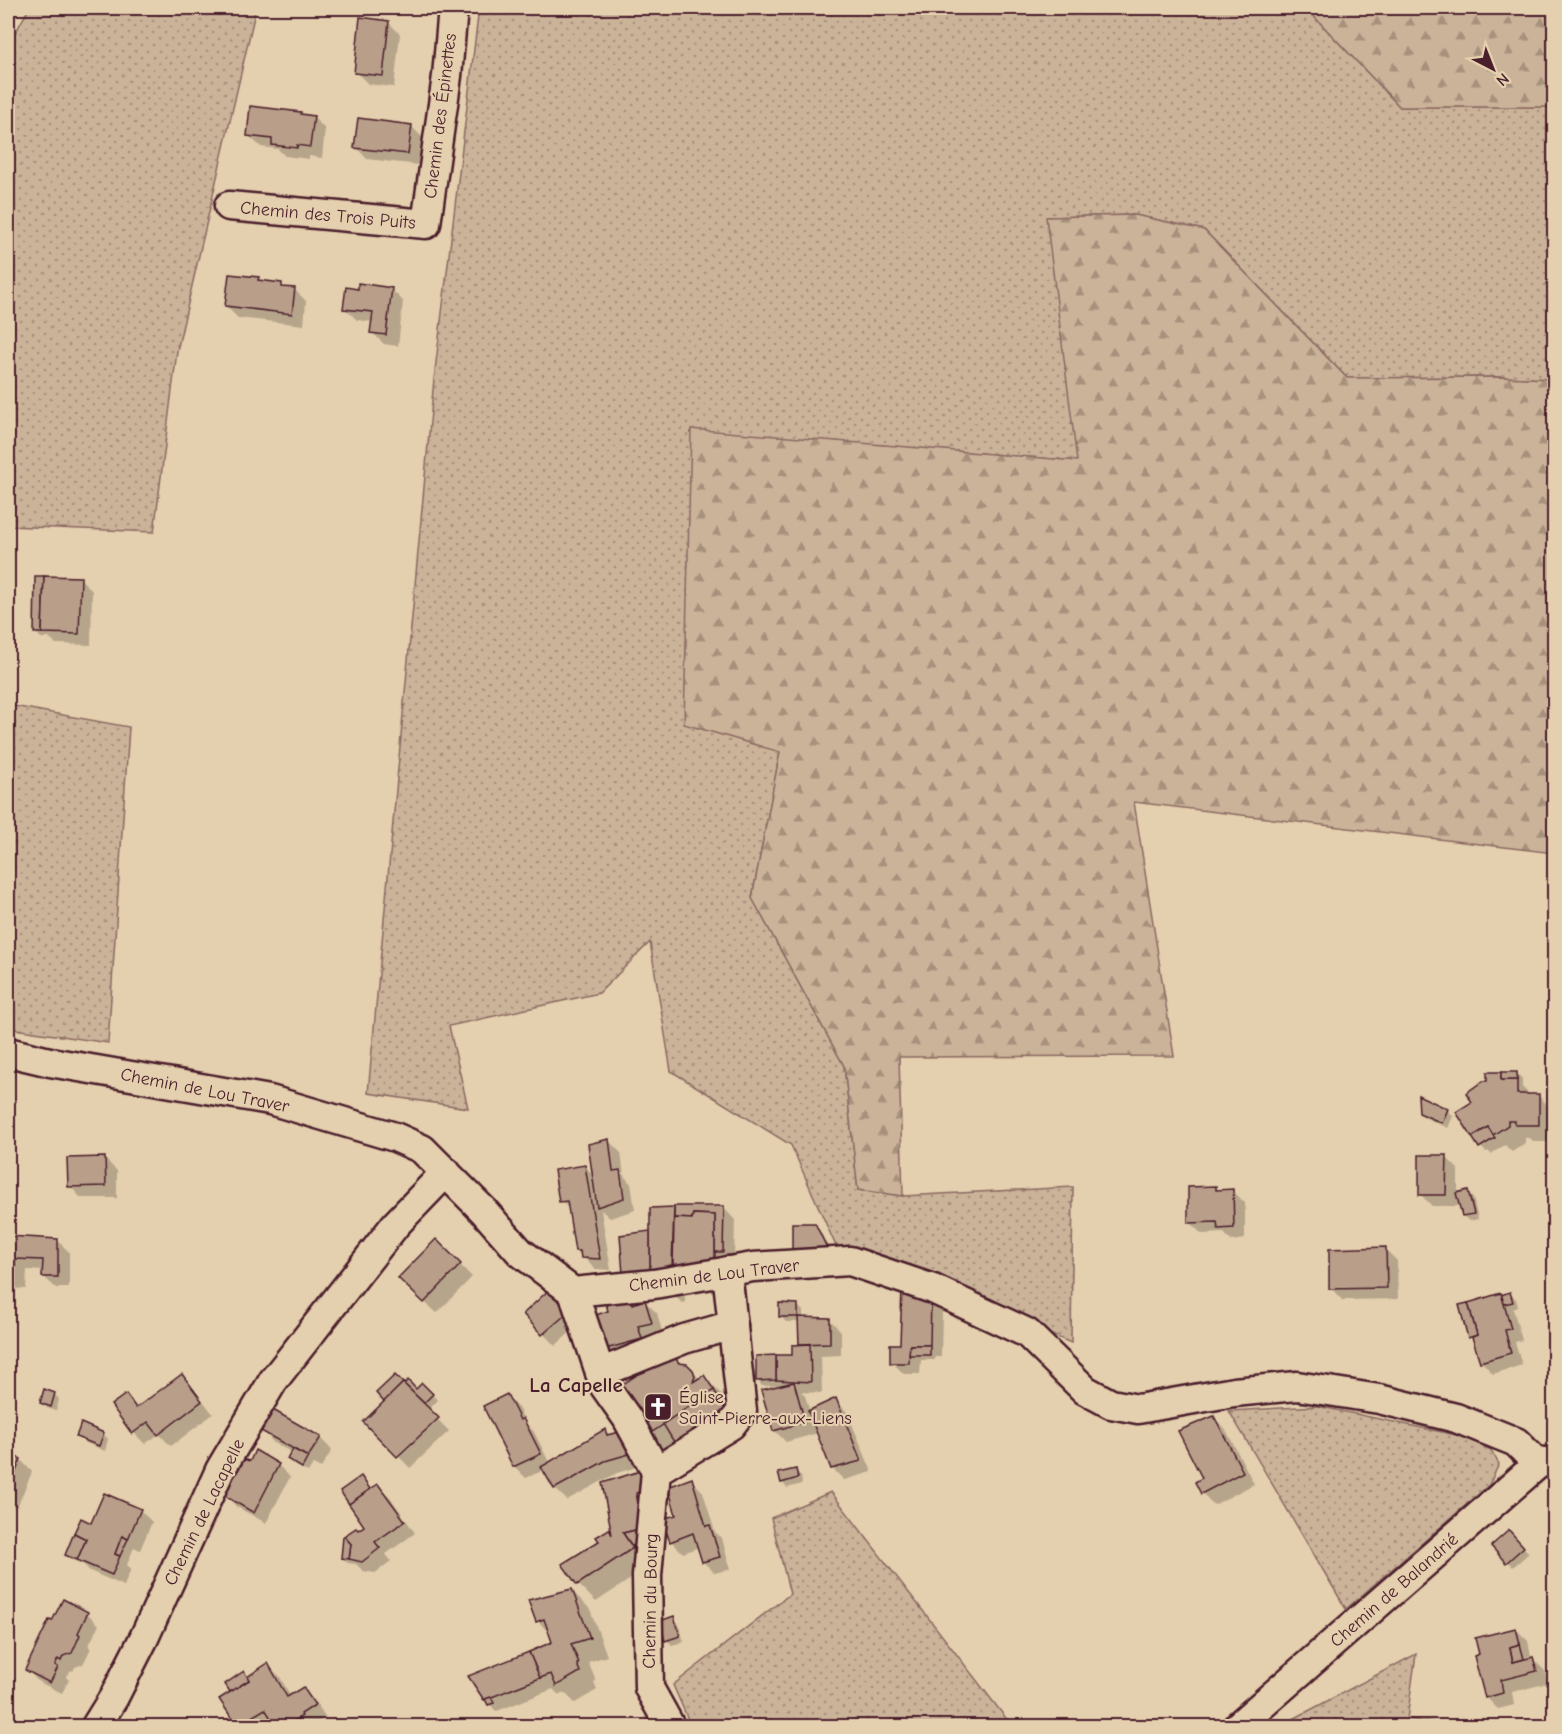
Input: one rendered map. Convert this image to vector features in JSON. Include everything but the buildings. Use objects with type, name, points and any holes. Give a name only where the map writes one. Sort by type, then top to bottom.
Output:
[{"type":"street","name":"Chemin des Épinettes","points":[[426,224],[447,76],[453,8]]},
{"type":"street","name":"Chemin des Trois Puits","points":[[229,206],[426,224]]},
{"type":"street","name":"Chemin de Lou Traver","points":[[8,1052],[50,1062],[270,1100],[395,1137],[422,1149],[483,1210],[520,1252],[573,1292],[654,1284],[753,1267],[850,1261],[933,1288],[1027,1333],[1085,1390],[1111,1404],[1138,1409],[1234,1392],[1297,1386],[1379,1399],[1456,1418],[1516,1442],[1546,1462]]},
{"type":"street","name":"Chemin de Lacapelle","points":[[96,1726],[114,1697],[144,1638],[220,1470],[273,1381],[396,1224],[446,1172]]},
{"type":"street","points":[[573,1292],[605,1387],[627,1418],[656,1471],[731,1425],[742,1411],[726,1271]]},
{"type":"street","points":[[600,1373],[684,1339],[733,1325]]},
{"type":"street","name":"Chemin de Balandrié","points":[[1238,1726],[1546,1462]]},
{"type":"street","name":"Chemin du Bourg","points":[[656,1471],[647,1576],[649,1688],[670,1726]]},
{"type":"green space","points":[[40,8],[256,8],[177,351],[154,532],[8,526],[8,46],[28,10]]},
{"type":"green space","points":[[479,8],[1306,8],[1400,107],[1554,107],[1554,379],[1347,378],[1204,230],[1135,215],[1047,217],[1078,461],[691,430],[780,752],[752,898],[844,1066],[858,1190],[903,1196],[1073,1187],[1071,1343],[835,1244],[791,1145],[671,1071],[650,942],[599,993],[449,1026],[468,1108],[368,1093],[434,379]]},
{"type":"green space","points":[[1306,8],[1554,8],[1554,107],[1400,107]]},
{"type":"green space","points":[[1135,215],[1204,230],[1347,378],[1554,379],[1554,853],[1134,802],[1174,1056],[899,1057],[903,1196],[858,1190],[844,1066],[752,898],[780,752],[684,724],[691,429],[1077,461],[1046,217]]},
{"type":"green space","points":[[8,705],[129,727],[108,1043],[8,1028]]},
{"type":"green space","points":[[1317,1406],[1461,1436],[1491,1450],[1499,1464],[1489,1485],[1346,1609],[1229,1411]]},
{"type":"green space","points":[[831,1492],[1012,1726],[691,1726],[673,1685],[790,1594],[771,1518]]},
{"type":"green space","points":[[1416,1654],[1407,1719],[1471,1726],[1280,1726]]},
{"type":"place","name":"Église Saint-Pierre-aux-Liens","points":[[658,1407]]},
{"type":"district","name":"La Capelle","points":[[576,1385]]}]
